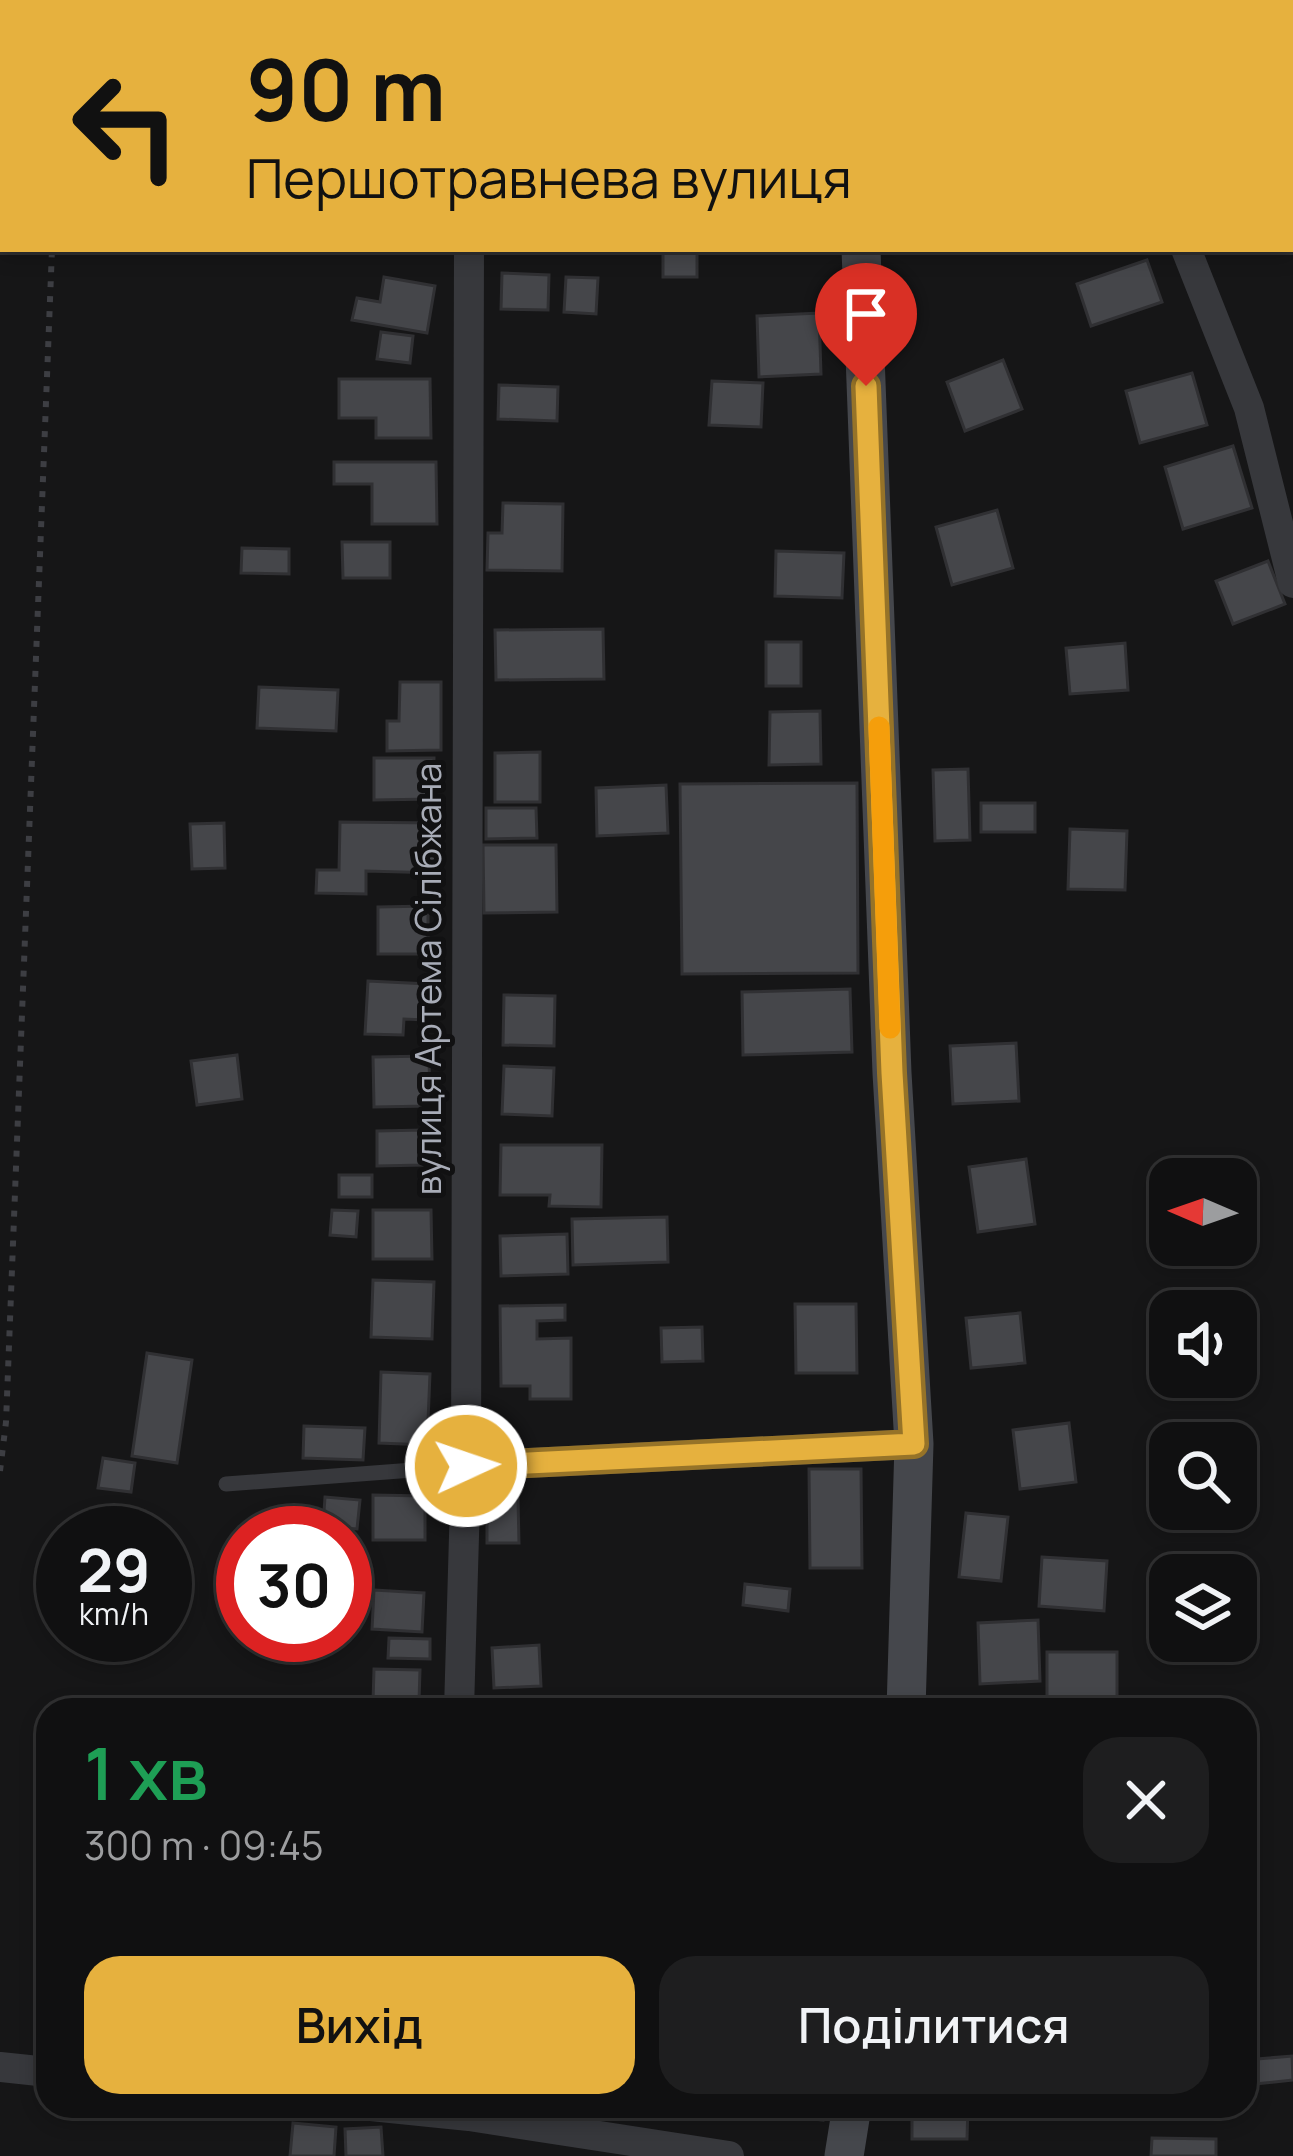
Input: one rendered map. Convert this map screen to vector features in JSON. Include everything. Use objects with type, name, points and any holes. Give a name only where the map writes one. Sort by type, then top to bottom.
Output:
[{"type":"street","name":"вулиця Артема Сілібжана","points":[[459,1698],[466,1466],[469,252]]},
{"type":"street","points":[[861,252],[892,1073],[914,1444],[906,1698]]},
{"type":"street","points":[[1187,252],[1249,408],[1293,583]]},
{"type":"street","points":[[466,1466],[914,1444]]},
{"type":"street","points":[[0,2067],[36,2071]]},
{"type":"street","points":[[509,2118],[729,2156]]},
{"type":"street","points":[[844,2156],[850,2118]]},
{"type":"lane","points":[[226,1484],[466,1466]]},
{"type":"path","points":[[0,1471],[6,1422],[52,252]]},
{"type":"building","points":[[663,252],[697,252],[697,277],[663,277]]},
{"type":"building","points":[[1147,260],[1162,302],[1091,326],[1077,284]]},
{"type":"building","points":[[502,273],[549,275],[548,310],[501,309]]},
{"type":"building","points":[[384,277],[435,286],[427,333],[352,320],[357,298],[380,302]]},
{"type":"building","points":[[566,277],[598,278],[596,314],[564,312]]},
{"type":"building","points":[[819,313],[821,374],[759,377],[757,316]]},
{"type":"building","points":[[381,332],[413,336],[410,363],[377,359]]},
{"type":"building","points":[[1003,360],[1022,409],[965,431],[947,382]]},
{"type":"building","points":[[1192,373],[1207,425],[1140,443],[1126,391]]},
{"type":"building","points":[[339,379],[430,379],[431,438],[376,438],[376,418],[339,418]]},
{"type":"building","points":[[712,381],[763,383],[761,427],[709,425]]},
{"type":"building","points":[[499,385],[558,387],[557,421],[498,419]]},
{"type":"building","points":[[1233,446],[1252,508],[1183,529],[1165,467]]},
{"type":"building","points":[[334,462],[436,462],[437,524],[372,524],[372,484],[334,484]]},
{"type":"building","points":[[503,503],[563,504],[562,571],[487,570],[488,533],[502,533]]},
{"type":"building","points":[[997,510],[1013,568],[952,585],[936,527]]},
{"type":"building","points":[[342,542],[390,542],[390,578],[343,578]]},
{"type":"building","points":[[242,548],[289,549],[289,574],[241,573]]},
{"type":"building","points":[[776,551],[844,553],[842,598],[775,596]]},
{"type":"building","points":[[1268,561],[1285,604],[1233,624],[1216,581]]},
{"type":"building","points":[[603,629],[604,679],[496,680],[495,630]]},
{"type":"building","points":[[766,642],[801,642],[801,686],[766,686]]},
{"type":"building","points":[[1125,643],[1128,690],[1070,694],[1066,648]]},
{"type":"building","points":[[400,682],[441,682],[441,750],[387,751],[387,721],[399,721]]},
{"type":"building","points":[[259,687],[338,690],[336,731],[257,728]]},
{"type":"building","points":[[820,711],[821,764],[769,765],[770,712]]},
{"type":"building","points":[[540,752],[540,802],[495,802],[495,753]]},
{"type":"building","points":[[374,758],[434,758],[433,799],[374,800]]},
{"type":"building","points":[[968,769],[970,840],[935,841],[933,770]]},
{"type":"building","points":[[857,783],[858,973],[682,974],[680,784]]},
{"type":"building","points":[[666,785],[668,833],[597,836],[596,788]]},
{"type":"building","points":[[981,803],[1035,803],[1035,832],[981,832]]},
{"type":"building","points":[[486,808],[536,808],[537,838],[486,839]]},
{"type":"building","points":[[340,822],[439,823],[438,873],[366,871],[366,894],[316,893],[317,870],[339,870]]},
{"type":"building","points":[[224,823],[225,868],[192,869],[190,824]]},
{"type":"building","points":[[1070,829],[1127,831],[1125,890],[1068,889]]},
{"type":"building","points":[[483,845],[556,845],[557,912],[484,913]]},
{"type":"building","points":[[428,906],[428,954],[378,954],[378,907]]},
{"type":"building","points":[[368,981],[428,984],[426,1020],[404,1019],[403,1035],[365,1034]]},
{"type":"building","points":[[850,989],[852,1052],[743,1055],[742,992]]},
{"type":"building","points":[[504,995],[555,996],[554,1046],[503,1045]]},
{"type":"building","points":[[1016,1043],[1019,1101],[953,1104],[950,1046]]},
{"type":"building","points":[[237,1055],[242,1099],[197,1105],[191,1061]]},
{"type":"building","points":[[429,1056],[430,1106],[374,1107],[373,1057]]},
{"type":"building","points":[[504,1066],[554,1068],[552,1116],[502,1114]]},
{"type":"building","points":[[423,1130],[424,1165],[377,1166],[377,1131]]},
{"type":"building","points":[[501,1145],[602,1145],[601,1207],[549,1206],[550,1195],[500,1195]]},
{"type":"building","points":[[1026,1159],[1035,1224],[978,1232],[969,1167]]},
{"type":"building","points":[[339,1175],[372,1175],[372,1197],[339,1197]]},
{"type":"building","points":[[332,1210],[358,1211],[356,1237],[330,1235]]},
{"type":"building","points":[[373,1210],[431,1210],[432,1259],[373,1259]]},
{"type":"building","points":[[667,1217],[668,1262],[573,1265],[572,1219]]},
{"type":"building","points":[[567,1234],[568,1274],[501,1276],[500,1236]]},
{"type":"building","points":[[373,1280],[434,1282],[432,1339],[371,1337]]},
{"type":"building","points":[[795,1304],[856,1304],[857,1373],[796,1373]]},
{"type":"building","points":[[565,1305],[565,1320],[537,1321],[537,1339],[571,1338],[571,1399],[530,1399],[530,1386],[501,1386],[500,1306]]},
{"type":"building","points":[[1020,1313],[1025,1363],[971,1368],[966,1318]]},
{"type":"building","points":[[702,1327],[703,1361],[662,1362],[661,1328]]},
{"type":"building","points":[[147,1353],[192,1360],[177,1463],[132,1456]]},
{"type":"building","points":[[381,1372],[430,1374],[427,1445],[379,1443]]},
{"type":"building","points":[[1069,1423],[1076,1482],[1020,1489],[1013,1430]]},
{"type":"building","points":[[304,1426],[365,1428],[363,1460],[303,1458]]},
{"type":"building","points":[[103,1458],[135,1463],[131,1492],[98,1488]]},
{"type":"building","points":[[809,1469],[861,1469],[862,1568],[810,1568]]},
{"type":"building","points":[[373,1495],[425,1496],[425,1540],[373,1540]]},
{"type":"building","points":[[325,1497],[360,1500],[359,1506],[324,1506]]},
{"type":"building","points":[[487,1499],[518,1499],[519,1543],[487,1543]]},
{"type":"building","points":[[966,1513],[1008,1517],[1001,1581],[959,1577]]},
{"type":"building","points":[[1042,1557],[1107,1561],[1104,1611],[1039,1606]]},
{"type":"building","points":[[745,1584],[790,1589],[788,1611],[743,1605]]},
{"type":"building","points":[[374,1590],[424,1593],[422,1632],[372,1629]]},
{"type":"building","points":[[1038,1620],[1040,1681],[980,1684],[978,1623]]},
{"type":"building","points":[[389,1638],[430,1639],[430,1659],[388,1658]]},
{"type":"building","points":[[539,1645],[541,1686],[494,1688],[492,1648]]},
{"type":"building","points":[[1047,1652],[1117,1652],[1117,1698],[1047,1698]]},
{"type":"building","points":[[374,1669],[420,1670],[419,1698],[373,1698]]},
{"type":"building","points":[[1292,2056],[1293,2080],[1257,2084],[1257,2059]]},
{"type":"building","points":[[912,2118],[968,2118],[967,2139],[912,2139]]},
{"type":"building","points":[[293,2123],[336,2127],[334,2156],[290,2156]]},
{"type":"building","points":[[381,2127],[383,2156],[346,2156],[345,2129]]},
{"type":"building","points":[[1152,2138],[1216,2139],[1216,2156],[1151,2156]]},
{"type":"slow traffic","points":[[879,727],[890,1028]]},
{"type":"route","points":[[466,1466],[914,1444],[892,1073],[866,386]]}]
